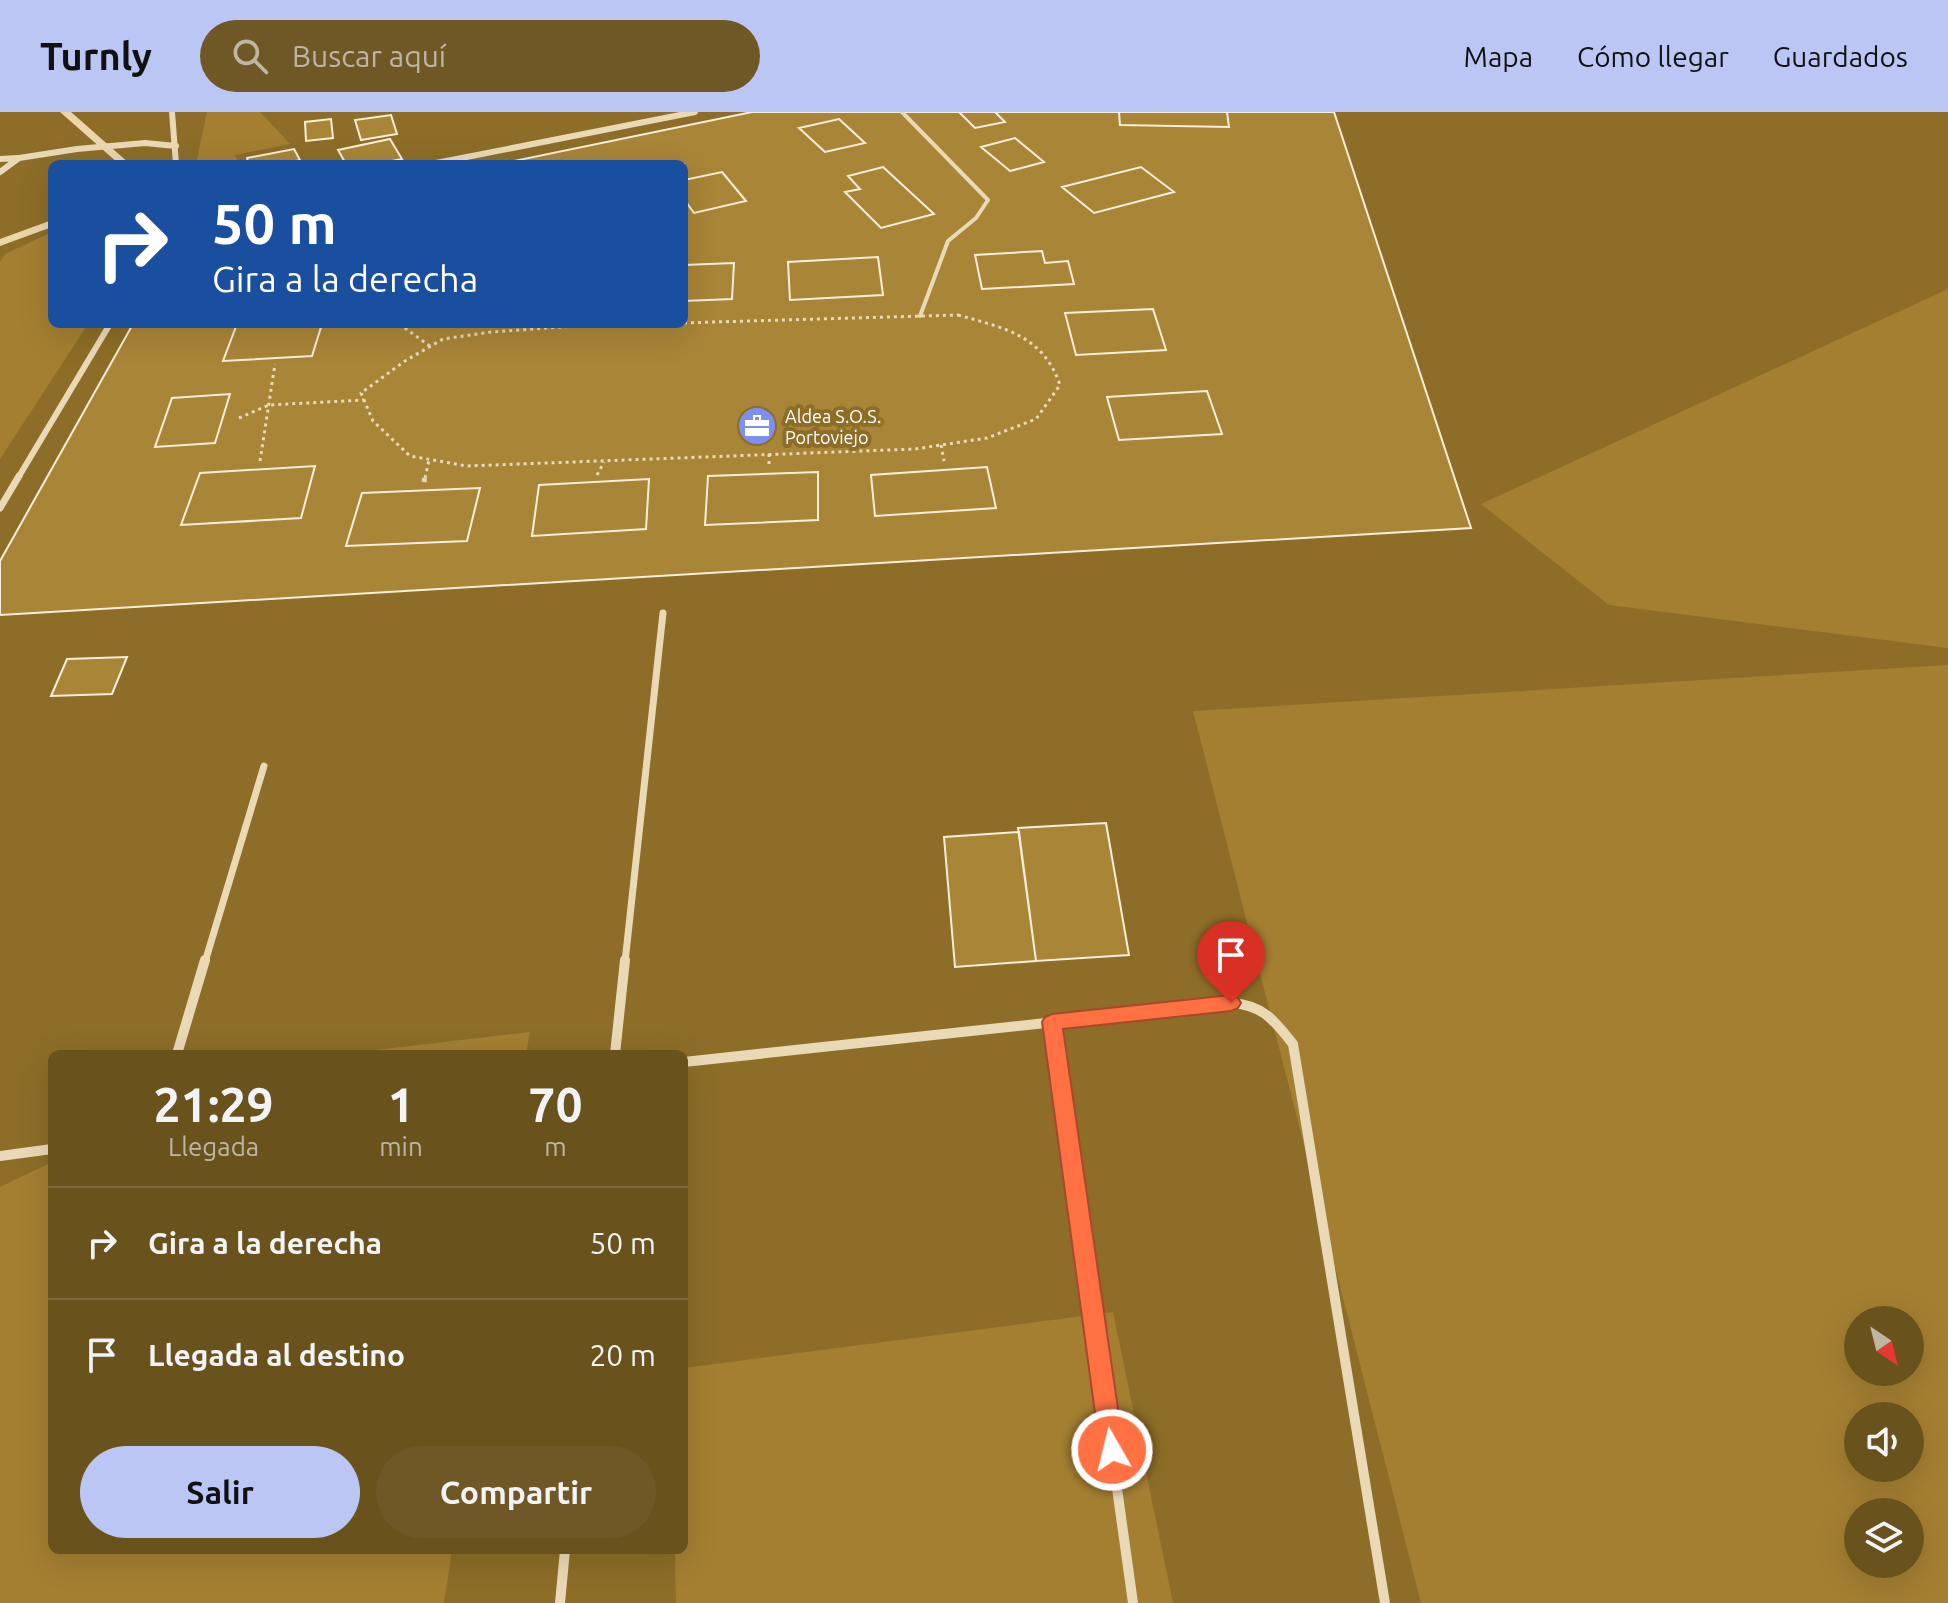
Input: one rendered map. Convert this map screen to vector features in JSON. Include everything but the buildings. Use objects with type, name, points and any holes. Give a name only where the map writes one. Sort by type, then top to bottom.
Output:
[{"type":"street","points":[[172,112],[176,160]]},
{"type":"street","points":[[451,160],[695,112]]},
{"type":"street","points":[[0,159],[145,143],[176,146]]},
{"type":"street","points":[[0,172],[19,158]]},
{"type":"street","points":[[0,508],[108,328]]},
{"type":"street","points":[[615,1050],[663,613]]},
{"type":"street","points":[[178,1050],[264,766]]},
{"type":"street","points":[[688,1062],[1255,1003],[1264,1008],[1293,1044],[1385,1603]]},
{"type":"street","points":[[1052,1022],[1133,1603]]},
{"type":"street","points":[[0,1156],[48,1150]]},
{"type":"street","points":[[560,1603],[565,1554]]},
{"type":"lane","points":[[902,112],[988,200],[976,218],[948,241],[920,316]]},
{"type":"path","points":[[547,328],[443,339],[361,393],[373,421],[410,456],[467,466],[915,449],[987,438],[1036,419],[1060,385],[1056,366],[1019,333],[958,315],[688,323]]},
{"type":"path","points":[[405,328],[430,346]]},
{"type":"path","points":[[260,461],[275,364]]},
{"type":"path","points":[[239,418],[269,405],[364,400]]},
{"type":"path","points":[[941,445],[944,461]]},
{"type":"path","points":[[769,454],[769,467]]},
{"type":"path","points":[[424,482],[429,460]]},
{"type":"path","points":[[597,475],[605,461]]},
{"type":"shaded area","points":[[207,112],[260,112],[290,144],[235,155],[237,160],[197,160]]},
{"type":"shaded area","points":[[48,234],[48,328],[85,328],[0,459],[0,262],[5,254]]},
{"type":"shaded area","points":[[1948,289],[1948,648],[1609,605],[1481,504]]},
{"type":"shaded area","points":[[1948,665],[1948,1603],[1421,1603],[1193,711]]},
{"type":"shaded area","points":[[530,1032],[527,1050],[376,1050]]},
{"type":"shaded area","points":[[48,1164],[48,1554],[451,1554],[444,1603],[0,1603],[0,1187]]},
{"type":"shaded area","points":[[1113,1312],[1173,1603],[676,1603],[675,1554],[688,1554],[688,1367]]},
{"type":"waterway","points":[[65,112],[120,160]]},
{"type":"waterway","points":[[0,243],[48,225]]},
{"type":"place","name":"Aldea S.O.S. Portoviejo","points":[[757,426]]},
{"type":"route","points":[[1112,1450],[1052,1022],[1231,1003]]}]
